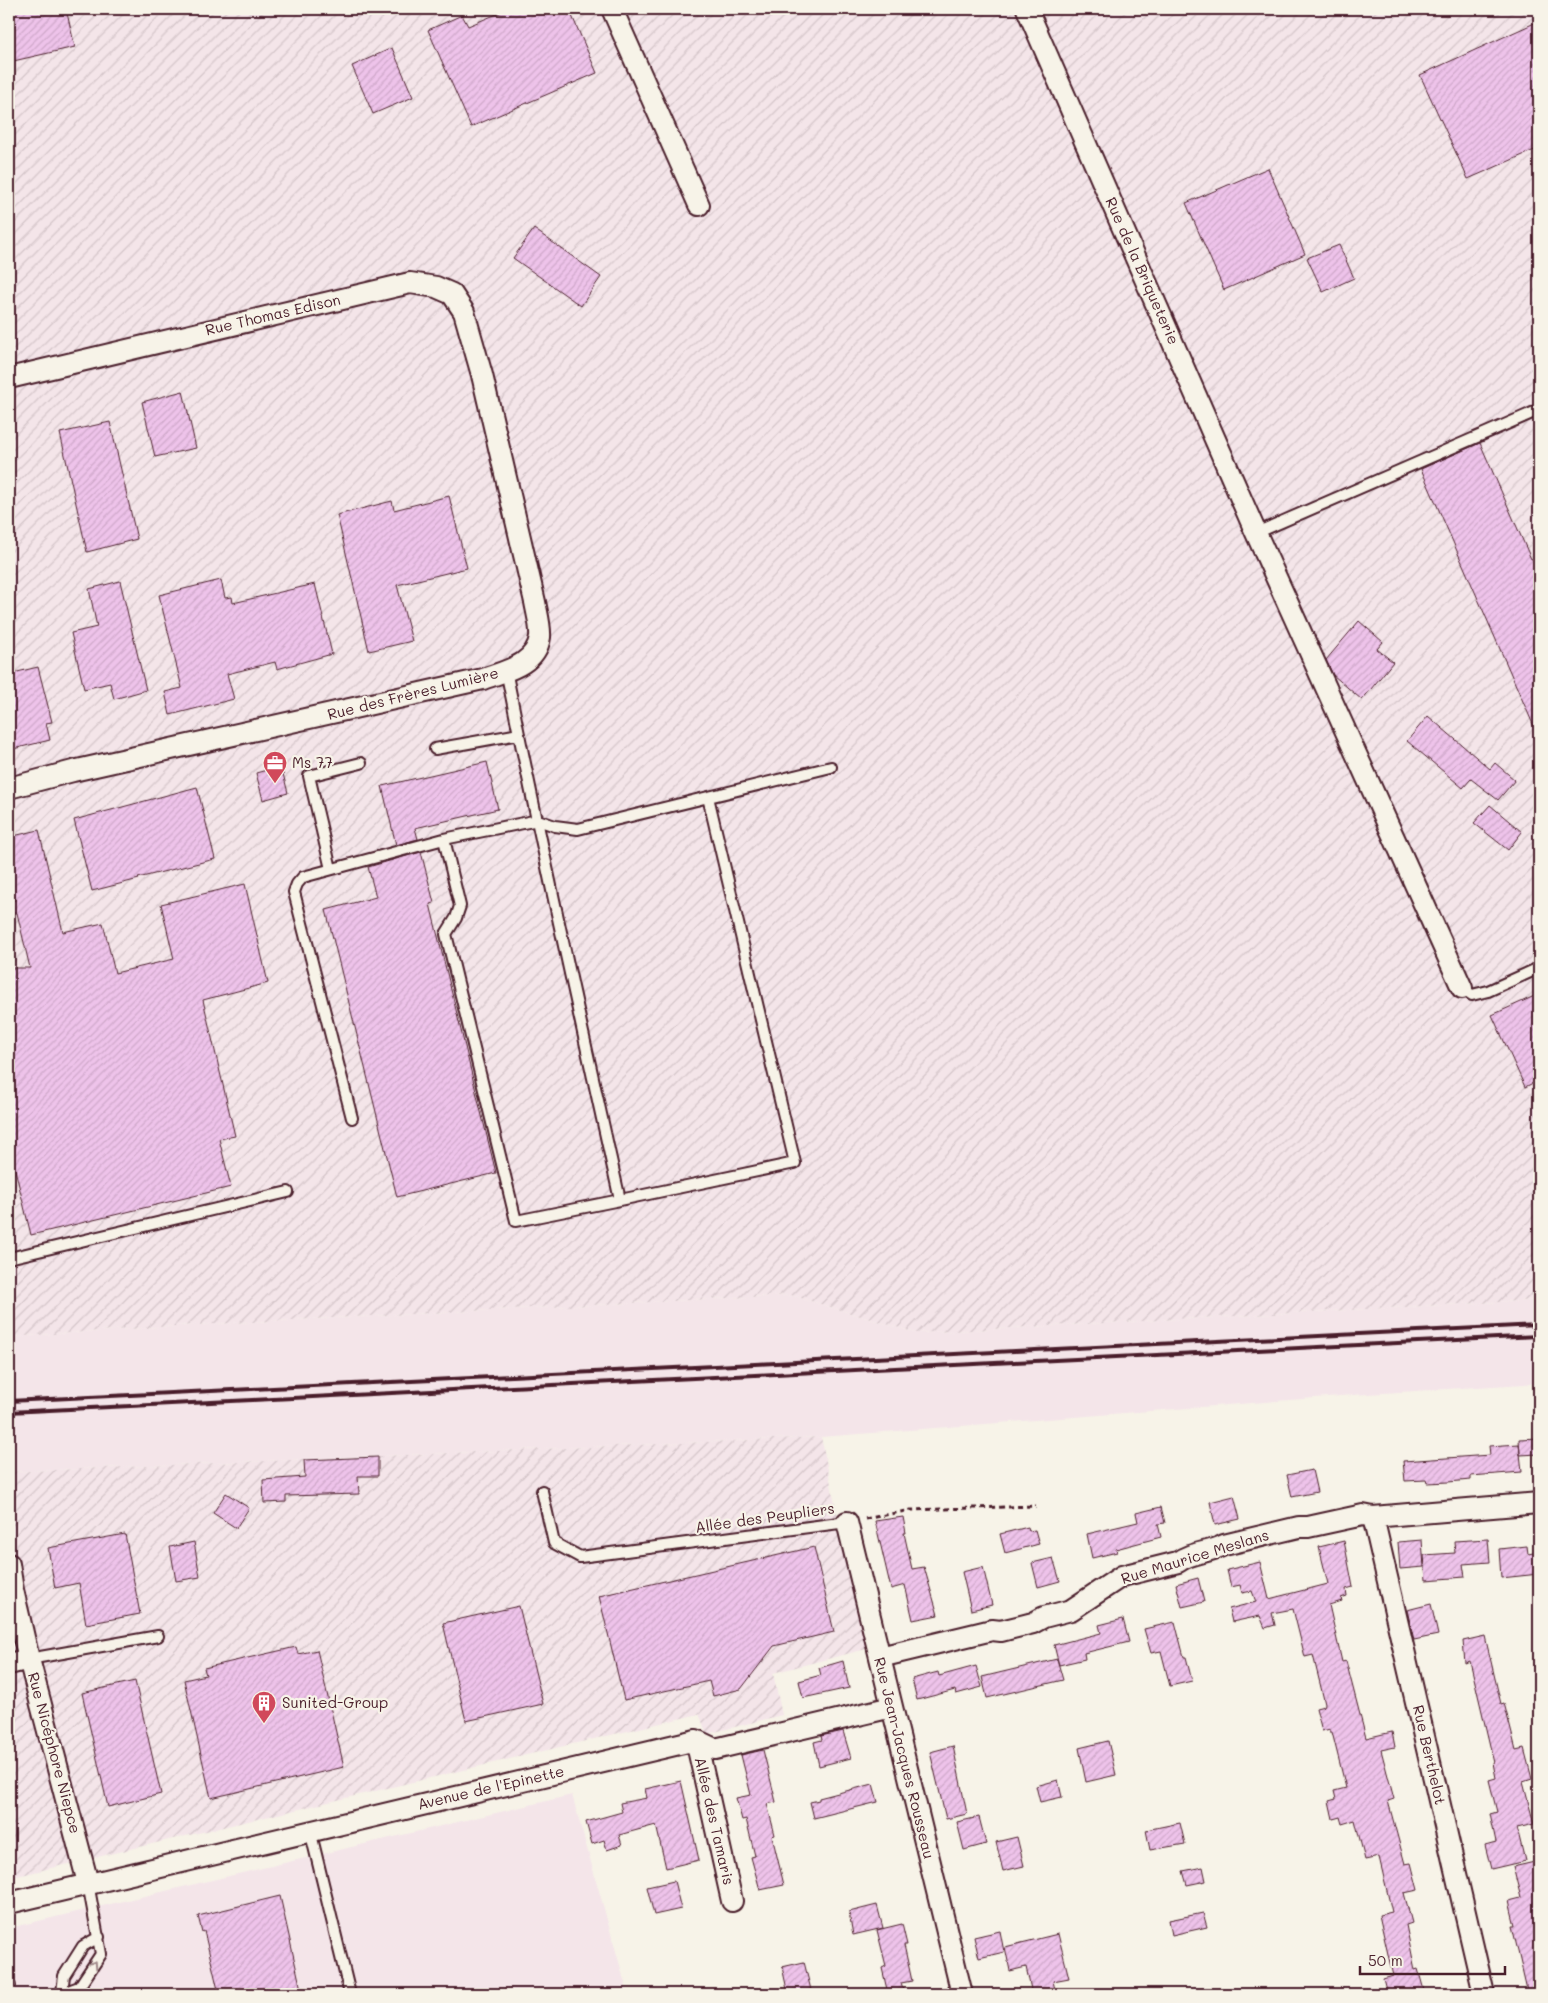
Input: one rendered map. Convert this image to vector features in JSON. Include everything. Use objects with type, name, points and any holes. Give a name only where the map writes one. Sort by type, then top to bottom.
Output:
[{"type":"street","points":[[612,9],[700,204]]},
{"type":"street","name":"Rue de la Briqueterie","points":[[1027,9],[1256,533],[1462,988]]},
{"type":"street","name":"Rue Thomas Edison","points":[[9,378],[410,283],[436,287],[452,294],[464,312],[482,375]]},
{"type":"street","name":"Rue des Frères Lumière","points":[[9,788],[73,771],[308,720],[483,679],[523,664],[536,650],[540,636],[535,602],[482,375]]},
{"type":"street","name":"Rue Maurice Meslans","points":[[880,1657],[992,1630],[1001,1631],[1033,1623],[1044,1617],[1071,1610],[1122,1576],[1178,1562],[1184,1558],[1216,1550],[1224,1545],[1299,1527],[1308,1527],[1363,1515],[1373,1516],[1539,1504]]},
{"type":"street","name":"Rue Berthelot","points":[[1373,1516],[1484,1994]]},
{"type":"street","name":"Rue Jean-Jacques Rousseau","points":[[847,1522],[962,1994]]},
{"type":"street","name":"Rue Nicéphore Niepce","points":[[9,1564],[29,1659],[88,1883]]},
{"type":"street","points":[[9,1664],[29,1659]]},
{"type":"street","points":[[696,1740],[716,1749],[892,1708]]},
{"type":"street","name":"Avenue de l'Epinette","points":[[9,1903],[310,1830],[696,1740]]},
{"type":"street","name":"Allée des Tamaris","points":[[696,1740],[732,1901]]},
{"type":"lane","points":[[1256,533],[1539,410]]},
{"type":"lane","points":[[506,670],[620,1200]]},
{"type":"lane","points":[[435,749],[519,734]]},
{"type":"lane","points":[[331,869],[309,776],[361,763]]},
{"type":"lane","points":[[352,1118],[294,892],[297,884],[303,877],[444,839],[538,820],[556,826],[578,829],[831,767]]},
{"type":"lane","points":[[444,839],[460,906],[456,918],[446,934],[516,1221],[795,1163],[708,797]]},
{"type":"lane","points":[[1462,988],[1472,995],[1488,991],[1539,968]]},
{"type":"lane","points":[[9,1258],[288,1192]]},
{"type":"lane","name":"Allée des Peupliers","points":[[542,1491],[554,1543],[580,1557],[847,1522]]},
{"type":"lane","points":[[29,1659],[158,1636]]},
{"type":"lane","points":[[310,1830],[350,1994]]},
{"type":"lane","points":[[88,1883],[99,1937],[101,1954],[80,1987],[61,1993],[64,1976],[83,1946],[99,1937]]},
{"type":"path","name":"Allée des Peupliers","points":[[847,1522],[911,1510],[1036,1506]]},
{"type":"path","points":[[11,1956],[17,1994]]},
{"type":"shaded area","points":[[9,9],[1539,9],[1539,1300],[916,1333],[791,1295],[175,1326],[9,1337]]},
{"type":"shaded area","points":[[791,1295],[916,1333],[1539,1300],[1539,1383],[1353,1395],[821,1437],[9,1472],[9,1337],[175,1326]]},
{"type":"shaded area","points":[[821,1437],[866,1649],[773,1673],[782,1715],[707,1734],[699,1714],[9,1878],[9,1472]]},
{"type":"shaded area","points":[[572,1795],[628,1994],[9,1994],[9,1928]]},
{"type":"building","points":[[27,9],[66,9],[75,47],[9,62],[9,13]]},
{"type":"building","points":[[509,9],[569,9],[597,73],[471,127],[428,30],[462,15],[468,26]]},
{"type":"building","points":[[1539,21],[1539,148],[1468,179],[1420,75]]},
{"type":"building","points":[[392,48],[413,97],[373,114],[352,66]]},
{"type":"building","points":[[1268,168],[1305,254],[1224,290],[1186,203]]},
{"type":"building","points":[[534,229],[601,277],[581,306],[513,258]]},
{"type":"building","points":[[1339,245],[1354,278],[1323,292],[1307,258]]},
{"type":"building","points":[[183,391],[196,448],[155,457],[142,402]]},
{"type":"building","points":[[110,422],[137,539],[87,552],[60,433]]},
{"type":"building","points":[[1480,443],[1531,559],[1539,556],[1539,738],[1421,469]]},
{"type":"building","points":[[449,496],[467,568],[397,585],[412,641],[369,651],[337,515],[392,501],[394,510]]},
{"type":"building","points":[[221,580],[225,598],[232,597],[233,603],[315,584],[332,654],[277,669],[275,662],[227,674],[234,699],[170,715],[165,692],[182,688],[159,595]]},
{"type":"building","points":[[120,581],[146,690],[114,699],[110,683],[84,689],[71,633],[97,627],[89,589]]},
{"type":"building","points":[[1359,621],[1383,642],[1377,649],[1393,662],[1362,700],[1333,675],[1326,660]]},
{"type":"building","points":[[38,667],[52,722],[46,723],[50,740],[9,750],[9,674]]},
{"type":"building","points":[[1428,716],[1490,769],[1495,763],[1515,780],[1498,800],[1471,779],[1463,788],[1407,741]]},
{"type":"building","points":[[487,762],[498,809],[415,828],[418,839],[396,845],[382,786]]},
{"type":"building","points":[[281,766],[288,793],[263,800],[256,773]]},
{"type":"building","points":[[197,787],[215,859],[92,891],[74,820]]},
{"type":"building","points":[[1490,805],[1522,832],[1508,850],[1474,823]]},
{"type":"building","points":[[39,830],[63,932],[103,923],[115,973],[174,959],[161,904],[245,884],[268,983],[203,1000],[235,1136],[219,1139],[231,1187],[31,1235],[9,1145],[9,968],[30,968],[17,913],[9,913],[9,902],[15,900],[9,877],[9,837]]},
{"type":"building","points":[[421,852],[434,903],[430,904],[496,1173],[397,1197],[326,910],[376,897],[368,867]]},
{"type":"building","points":[[1539,994],[1539,1080],[1525,1087],[1492,1015]]},
{"type":"building","points":[[1539,1438],[1539,1454],[1520,1455],[1519,1439]]},
{"type":"building","points":[[1519,1444],[1522,1472],[1471,1476],[1471,1480],[1448,1482],[1405,1481],[1403,1461],[1490,1455],[1489,1446]]},
{"type":"building","points":[[378,1457],[378,1476],[358,1476],[359,1494],[286,1496],[286,1502],[264,1503],[263,1480],[305,1477],[304,1460]]},
{"type":"building","points":[[1312,1470],[1317,1492],[1292,1497],[1287,1475]]},
{"type":"building","points":[[226,1493],[249,1508],[236,1528],[213,1513]]},
{"type":"building","points":[[1234,1496],[1240,1519],[1215,1525],[1210,1502]]},
{"type":"building","points":[[1161,1507],[1165,1523],[1158,1524],[1161,1537],[1116,1549],[1117,1552],[1092,1558],[1087,1534],[1138,1522],[1136,1513]]},
{"type":"building","points":[[903,1517],[906,1533],[904,1533],[912,1569],[924,1567],[938,1615],[913,1620],[905,1585],[891,1589],[875,1521]]},
{"type":"building","points":[[1028,1527],[1029,1531],[1035,1530],[1039,1544],[1005,1553],[1000,1534]]},
{"type":"building","points":[[125,1534],[140,1614],[86,1624],[79,1583],[55,1588],[48,1548]]},
{"type":"building","points":[[1488,1539],[1490,1562],[1463,1564],[1465,1577],[1426,1580],[1424,1555],[1455,1553],[1454,1541]]},
{"type":"building","points":[[1422,1540],[1424,1567],[1400,1569],[1398,1542]]},
{"type":"building","points":[[1344,1541],[1353,1587],[1346,1589],[1347,1596],[1341,1598],[1342,1601],[1329,1605],[1342,1662],[1346,1661],[1366,1738],[1392,1732],[1395,1747],[1381,1750],[1394,1799],[1388,1801],[1405,1864],[1411,1863],[1418,1890],[1404,1893],[1412,1923],[1406,1925],[1415,1970],[1418,1969],[1425,1994],[1393,1994],[1386,1990],[1383,1979],[1393,1976],[1379,1915],[1392,1912],[1379,1857],[1365,1860],[1355,1820],[1342,1824],[1340,1817],[1333,1819],[1329,1801],[1336,1799],[1334,1791],[1346,1788],[1332,1732],[1330,1732],[1330,1729],[1322,1731],[1316,1708],[1325,1704],[1313,1655],[1305,1657],[1293,1609],[1272,1613],[1275,1625],[1265,1628],[1260,1616],[1232,1622],[1229,1609],[1256,1602],[1252,1591],[1242,1593],[1240,1585],[1231,1587],[1227,1570],[1260,1562],[1269,1599],[1328,1584],[1319,1547]]},
{"type":"building","points":[[194,1542],[200,1577],[176,1581],[170,1547]]},
{"type":"building","points":[[1527,1546],[1528,1554],[1539,1552],[1539,1574],[1501,1578],[1499,1549]]},
{"type":"building","points":[[814,1547],[834,1632],[774,1646],[741,1689],[713,1696],[709,1681],[624,1700],[599,1596]]},
{"type":"building","points":[[1053,1558],[1060,1581],[1038,1587],[1032,1563]]},
{"type":"building","points":[[983,1567],[992,1605],[971,1610],[962,1572]]},
{"type":"building","points":[[1198,1578],[1204,1602],[1182,1607],[1176,1584]]},
{"type":"building","points":[[1431,1604],[1438,1635],[1414,1640],[1407,1610]]},
{"type":"building","points":[[519,1606],[543,1704],[466,1721],[443,1623]]},
{"type":"building","points":[[1123,1619],[1129,1642],[1084,1653],[1085,1659],[1059,1665],[1054,1645],[1101,1633],[1099,1625]]},
{"type":"building","points":[[1175,1622],[1192,1681],[1170,1686],[1161,1651],[1151,1653],[1144,1629]]},
{"type":"building","points":[[1485,1636],[1501,1704],[1504,1703],[1516,1750],[1524,1748],[1532,1779],[1523,1782],[1534,1824],[1517,1828],[1525,1861],[1491,1869],[1485,1845],[1496,1842],[1490,1814],[1497,1812],[1489,1780],[1496,1778],[1470,1661],[1465,1663],[1463,1641]]},
{"type":"building","name":"Sunited-Group","points":[[296,1647],[298,1654],[317,1650],[344,1767],[211,1798],[184,1680],[206,1675],[204,1668]]},
{"type":"building","points":[[1057,1659],[1063,1680],[987,1698],[982,1677]]},
{"type":"building","points":[[843,1661],[849,1688],[803,1698],[799,1681],[821,1675],[819,1668]]},
{"type":"building","points":[[976,1666],[982,1687],[956,1694],[955,1690],[917,1700],[912,1679],[938,1672],[939,1676]]},
{"type":"building","points":[[135,1681],[161,1794],[108,1807],[82,1693]]},
{"type":"building","points":[[843,1731],[851,1758],[819,1766],[814,1742],[822,1740],[821,1736]]},
{"type":"building","points":[[1108,1741],[1116,1775],[1086,1782],[1079,1748]]},
{"type":"building","points":[[953,1746],[967,1814],[946,1819],[930,1752]]},
{"type":"building","points":[[763,1750],[776,1802],[767,1804],[775,1835],[772,1836],[784,1885],[760,1890],[751,1857],[755,1856],[746,1819],[742,1820],[736,1798],[751,1795],[741,1755]]},
{"type":"building","points":[[1058,1780],[1062,1797],[1040,1802],[1036,1786]]},
{"type":"building","points":[[681,1781],[699,1860],[666,1868],[656,1825],[619,1835],[622,1845],[607,1850],[604,1840],[592,1844],[586,1822],[622,1812],[620,1803],[647,1798],[645,1789]]},
{"type":"building","points":[[873,1784],[878,1802],[814,1818],[810,1802]]},
{"type":"building","points":[[979,1817],[986,1844],[964,1850],[957,1822]]},
{"type":"building","points":[[1180,1823],[1185,1844],[1150,1850],[1146,1830]]},
{"type":"building","points":[[1017,1837],[1024,1866],[1003,1871],[996,1842]]},
{"type":"building","points":[[1539,1861],[1539,1994],[1528,1994],[1512,1926],[1515,1926],[1509,1901],[1521,1898],[1513,1867]]},
{"type":"building","points":[[1203,1867],[1206,1881],[1187,1885],[1183,1871]]},
{"type":"building","points":[[674,1881],[681,1909],[654,1915],[647,1887]]},
{"type":"building","points":[[280,1896],[302,1994],[219,1994],[204,1931],[202,1932],[198,1916]]},
{"type":"building","points":[[877,1905],[883,1928],[853,1935],[849,1912]]},
{"type":"building","points":[[1203,1913],[1207,1927],[1172,1935],[1169,1920]]},
{"type":"building","points":[[902,1924],[907,1945],[904,1945],[912,1981],[901,1983],[904,1994],[888,1994],[882,1968],[886,1966],[877,1930]]},
{"type":"building","points":[[1000,1931],[1004,1952],[979,1958],[974,1937]]},
{"type":"building","points":[[1058,1934],[1069,1978],[1053,1981],[1056,1994],[1032,1994],[1026,1967],[1010,1971],[1005,1947]]},
{"type":"building","points":[[804,1962],[811,1990],[788,1994],[782,1967]]},
{"type":"railway","points":[[9,1401],[1539,1325]]},
{"type":"railway","points":[[9,1412],[1539,1336]]},
{"type":"place","name":"Ms 77","points":[[275,784]]},
{"type":"place","name":"Sunited-Group","points":[[264,1724]]}]
